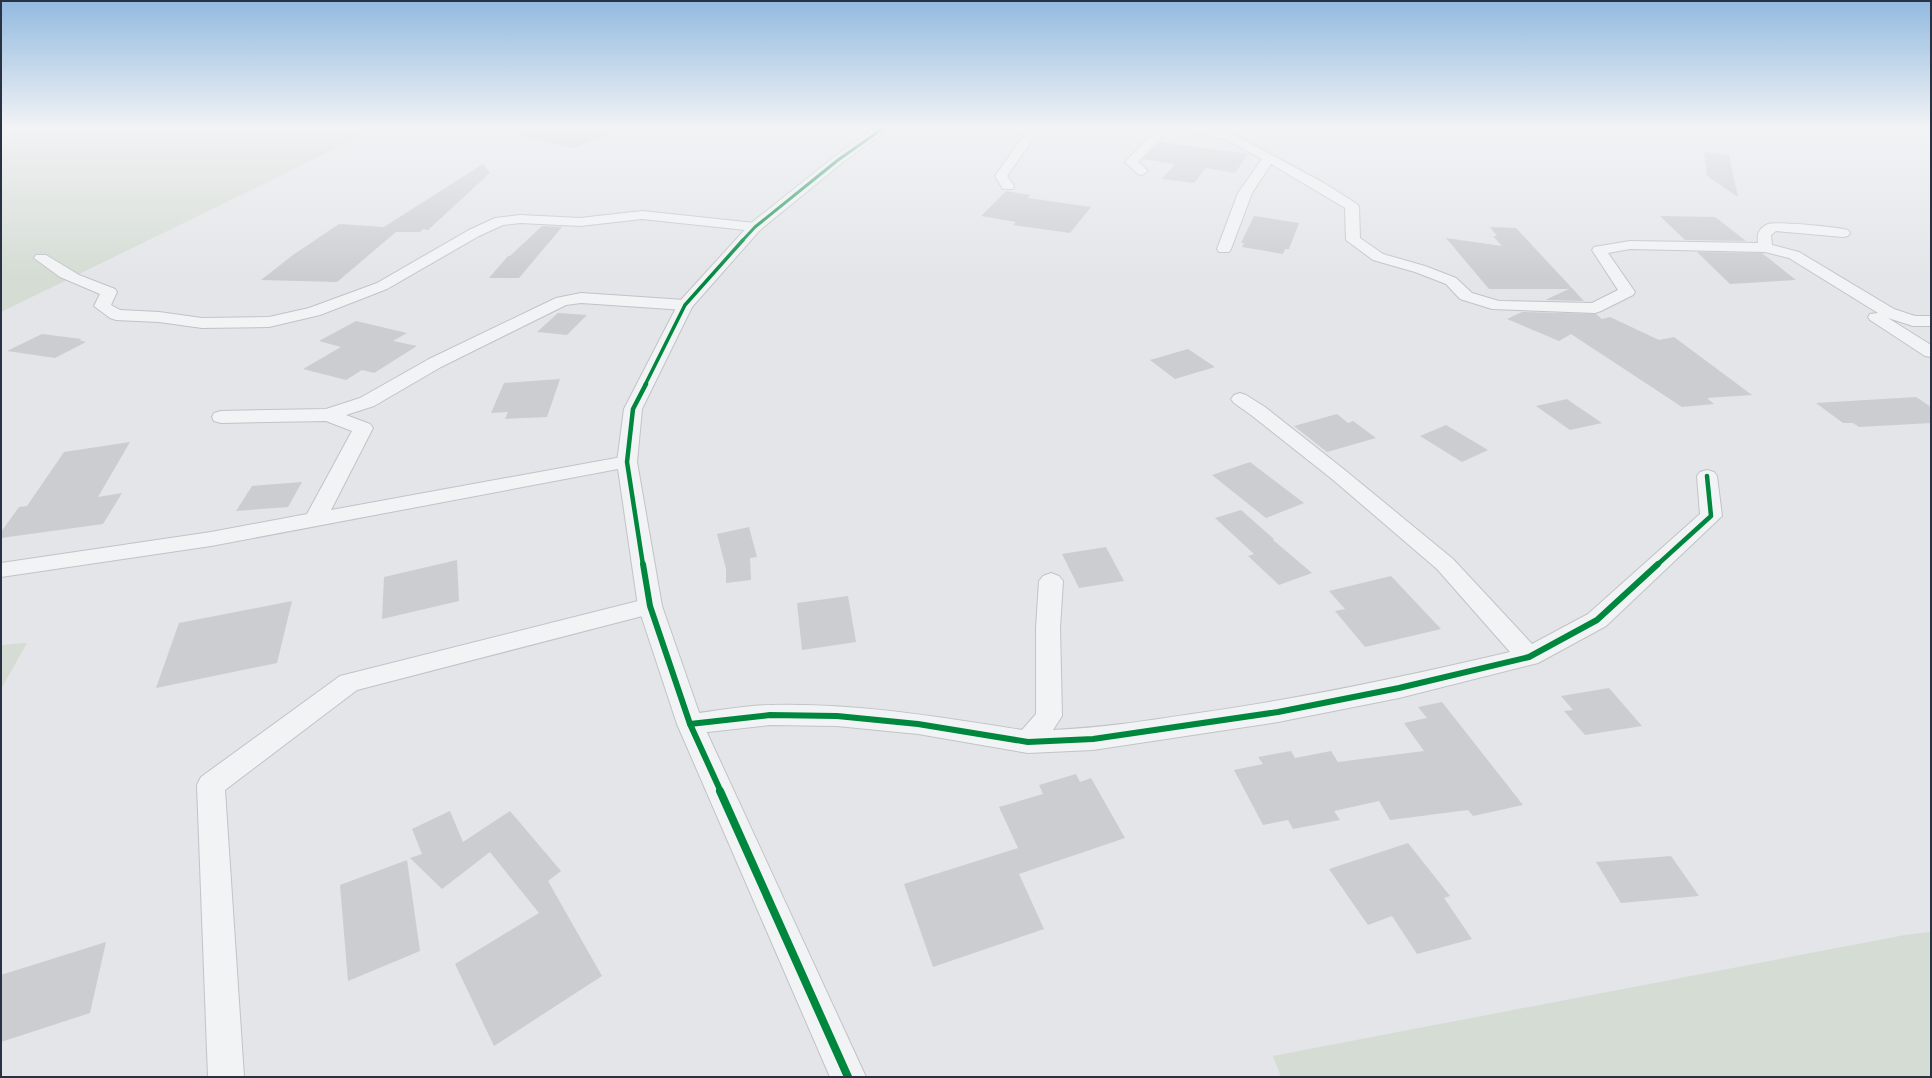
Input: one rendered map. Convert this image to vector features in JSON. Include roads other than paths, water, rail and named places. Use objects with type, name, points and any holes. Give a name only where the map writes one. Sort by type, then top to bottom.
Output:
[{"type":"street","points":[[817,177],[755,227],[685,305],[633,409],[627,462],[650,606],[690,724],[848,1077]]},
{"type":"street","points":[[1002,177],[1008,186]]},
{"type":"street","points":[[1224,249],[1245,193],[1256,177]]},
{"type":"street","points":[[1302,177],[1352,207],[1351,218],[1353,240],[1378,257],[1451,280],[1466,296],[1498,306],[1595,308],[1627,292],[1599,250],[1630,245],[1766,248],[1794,255],[1888,312],[1913,321],[1931,321]]},
{"type":"street","points":[[41,258],[58,271],[78,281],[109,292],[102,306],[116,315],[159,317],[202,323],[269,322],[314,312],[382,286],[474,233],[500,222],[520,219],[580,222],[642,215],[755,227]]},
{"type":"street","points":[[1766,248],[1764,233],[1773,227],[1843,233]]},
{"type":"street","points":[[1850,289],[1858,305],[1931,352]]},
{"type":"street","points":[[221,417],[328,415],[367,402],[435,362],[562,301],[581,298],[685,305]]},
{"type":"street","points":[[1240,399],[1258,411],[1332,470],[1445,564],[1529,657]]},
{"type":"street","points":[[315,520],[363,428],[328,415]]},
{"type":"street","points":[[1,570],[212,539],[627,462]]},
{"type":"street","points":[[690,724],[770,715],[837,716],[918,724],[1028,742],[1093,739],[1278,712],[1399,688],[1529,657],[1597,620],[1711,516],[1707,476]]},
{"type":"street","points":[[1028,742],[1049,716],[1048,628],[1051,581]]},
{"type":"street","points":[[226,1077],[211,785],[349,683],[650,606]]}]
